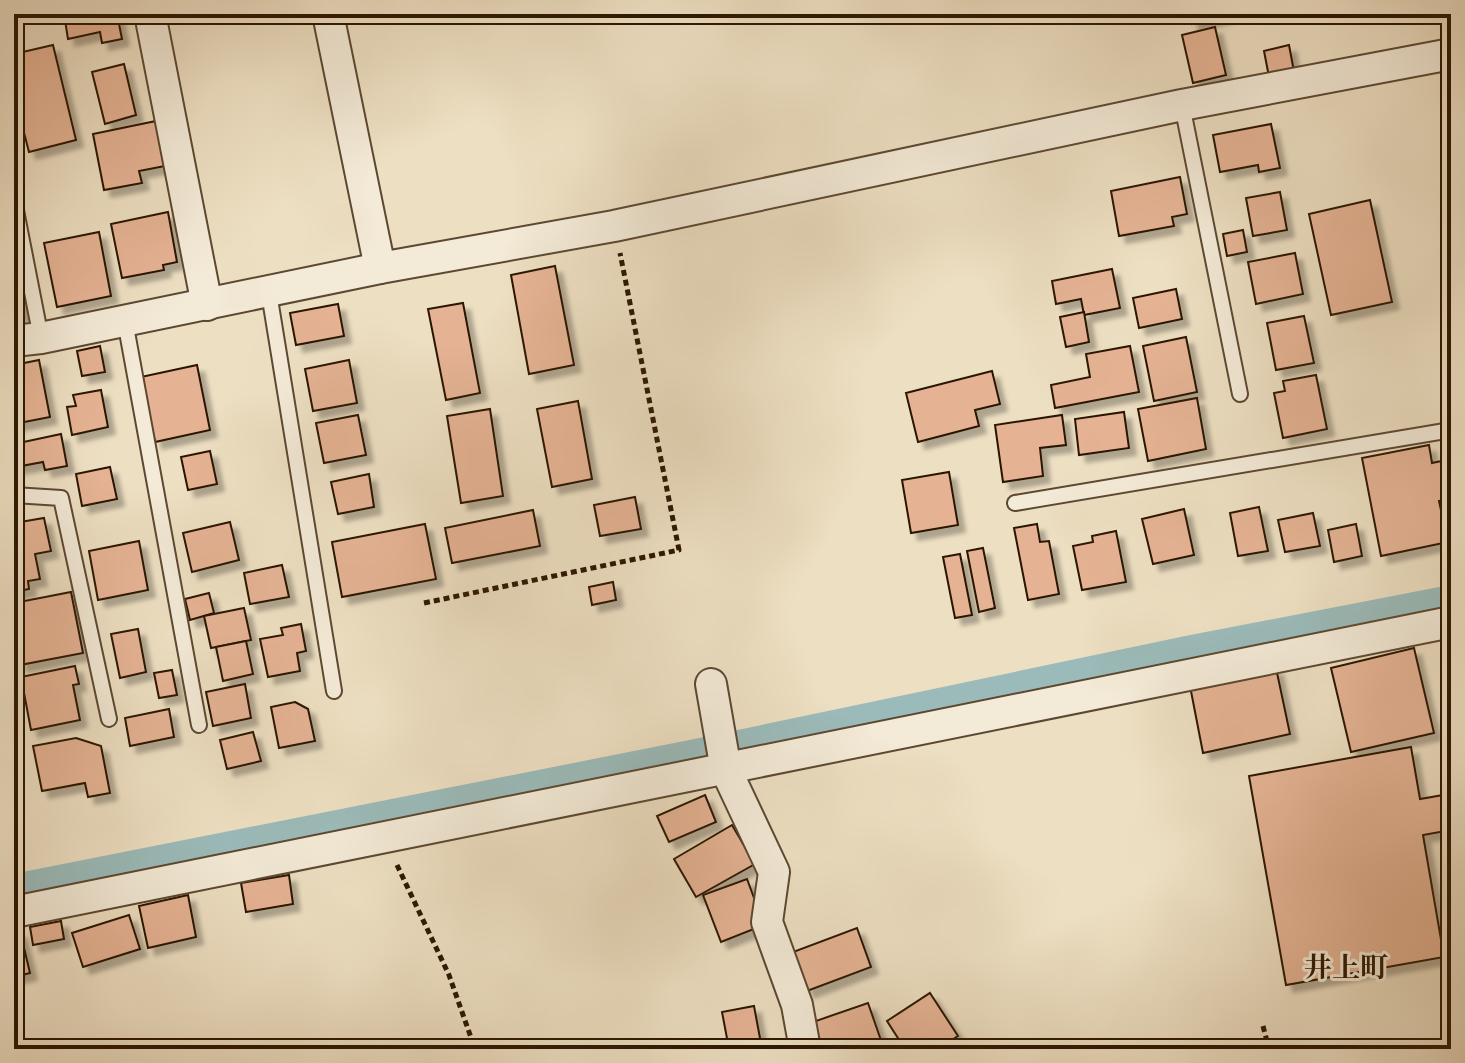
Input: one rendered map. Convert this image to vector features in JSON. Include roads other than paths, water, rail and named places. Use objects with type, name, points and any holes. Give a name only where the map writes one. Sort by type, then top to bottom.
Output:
[{"type":"street","points":[[150,14],[207,305]]},
{"type":"street","points":[[328,14],[380,268]]},
{"type":"street","points":[[27,340],[380,268],[614,226],[1182,105],[1451,54]]},
{"type":"street","points":[[14,912],[1451,622]]},
{"type":"street","points":[[711,684],[726,770],[774,872],[767,922],[797,1005],[805,1049]]},
{"type":"lane","points":[[1182,105],[1240,394]]},
{"type":"lane","points":[[14,200],[27,340]]},
{"type":"lane","points":[[269,293],[334,691]]},
{"type":"lane","points":[[125,321],[199,725]]},
{"type":"lane","points":[[1015,503],[1451,430]]},
{"type":"lane","points":[[14,495],[61,498],[109,719]]},
{"type":"waterway","points":[[14,889],[1451,600]]},
{"type":"district","name":"井上町","points":[[1346,967]]}]
